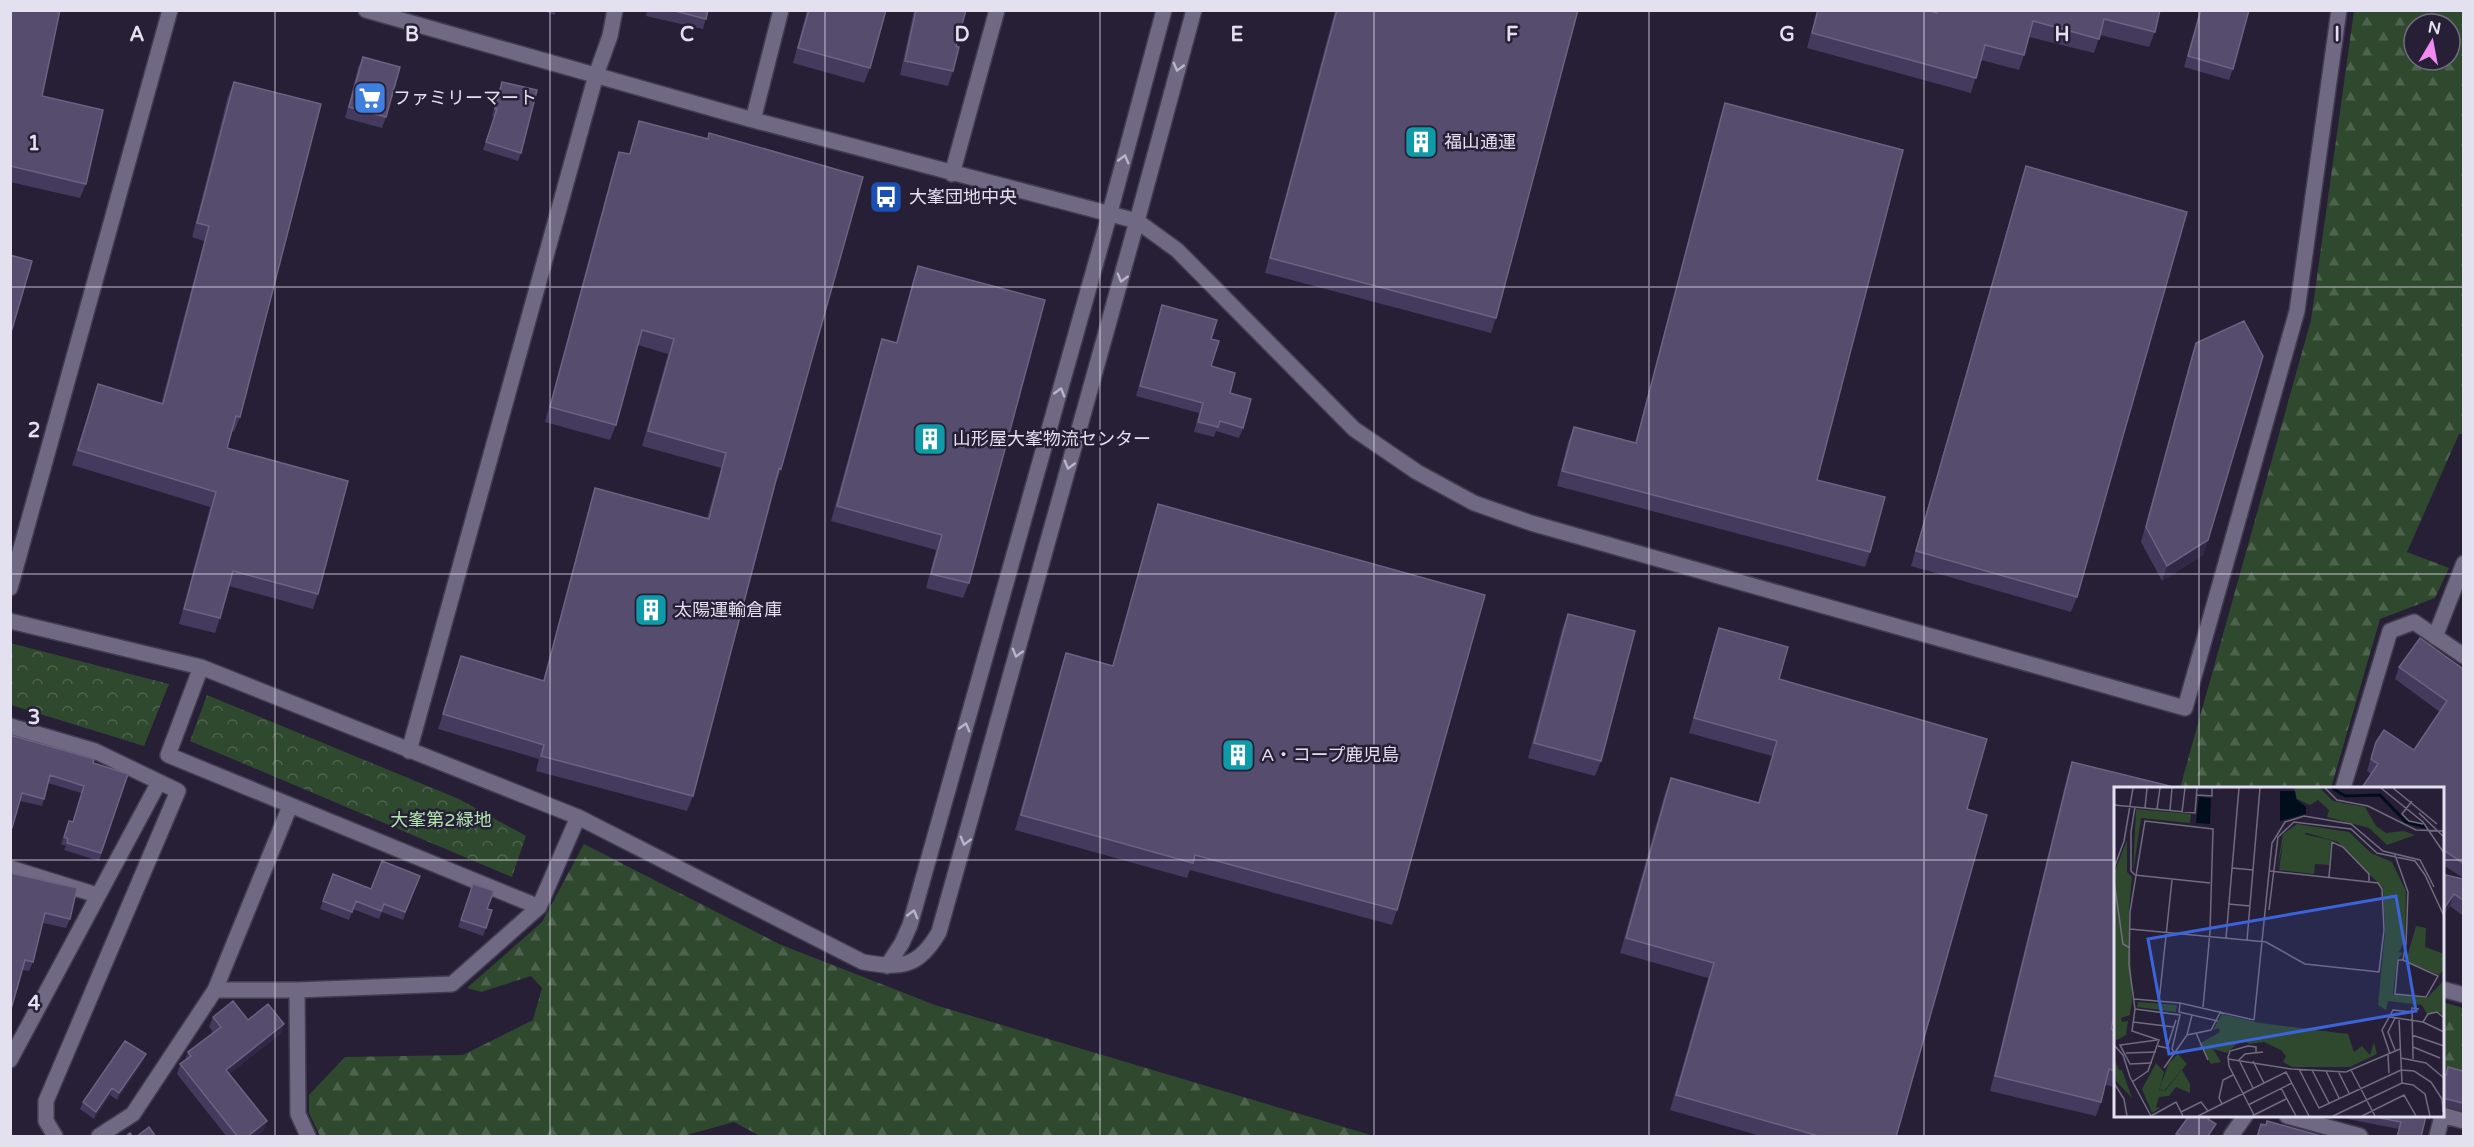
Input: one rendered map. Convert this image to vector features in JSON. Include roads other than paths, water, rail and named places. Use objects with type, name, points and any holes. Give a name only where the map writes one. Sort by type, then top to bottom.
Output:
[{"type":"street","points":[[10,588],[170,10]]},
{"type":"street","points":[[366,10],[753,120],[1109,216],[1137,221],[1177,250],[1354,429],[1417,472],[1474,503],[1542,526],[2185,708],[2297,311],[2339,10]]},
{"type":"street","points":[[409,751],[596,75],[610,36],[615,10]]},
{"type":"street","points":[[753,120],[781,10]]},
{"type":"street","points":[[952,174],[997,10]]},
{"type":"street","points":[[887,966],[902,943],[910,925],[1109,216],[1164,10]]},
{"type":"street","points":[[10,621],[201,667],[578,817],[863,962],[887,966],[903,965],[928,951],[939,932],[1194,10]]},
{"type":"street","points":[[2435,637],[2463,563]]},
{"type":"street","points":[[2344,787],[2390,631],[2414,622],[2463,656]]},
{"type":"street","points":[[201,667],[168,755],[539,907]]},
{"type":"street","points":[[10,726],[95,751],[178,791],[46,1101],[46,1121],[54,1137]]},
{"type":"street","points":[[10,1059],[159,782]]},
{"type":"street","points":[[99,1137],[133,1114],[215,990],[290,806]]},
{"type":"street","points":[[215,990],[297,990],[452,984],[539,907],[578,817]]},
{"type":"street","points":[[10,868],[97,895]]},
{"type":"street","points":[[297,990],[298,1113],[308,1137]]},
{"type":"street","points":[[2444,990],[2463,995]]},
{"type":"street","points":[[2444,1116],[2463,1121]]},
{"type":"street","points":[[2231,1137],[2244,1117]]},
{"type":"street","points":[[2290,1117],[2360,1137]]},
{"type":"street","points":[[2437,1137],[2442,1117]]},
{"type":"place","name":"ファミリーマート","points":[[370,98]]},
{"type":"place","name":"福山通運","points":[[1421,142]]},
{"type":"place","name":"大峯団地中央","points":[[886,197]]},
{"type":"place","name":"山形屋大峯物流センター","points":[[930,439]]},
{"type":"place","name":"太陽運輸倉庫","points":[[651,610]]},
{"type":"place","name":"A・コープ鹿児島","points":[[1238,755]]},
{"type":"park label","name":"大峯第2緑地","points":[[441,820]]}]
